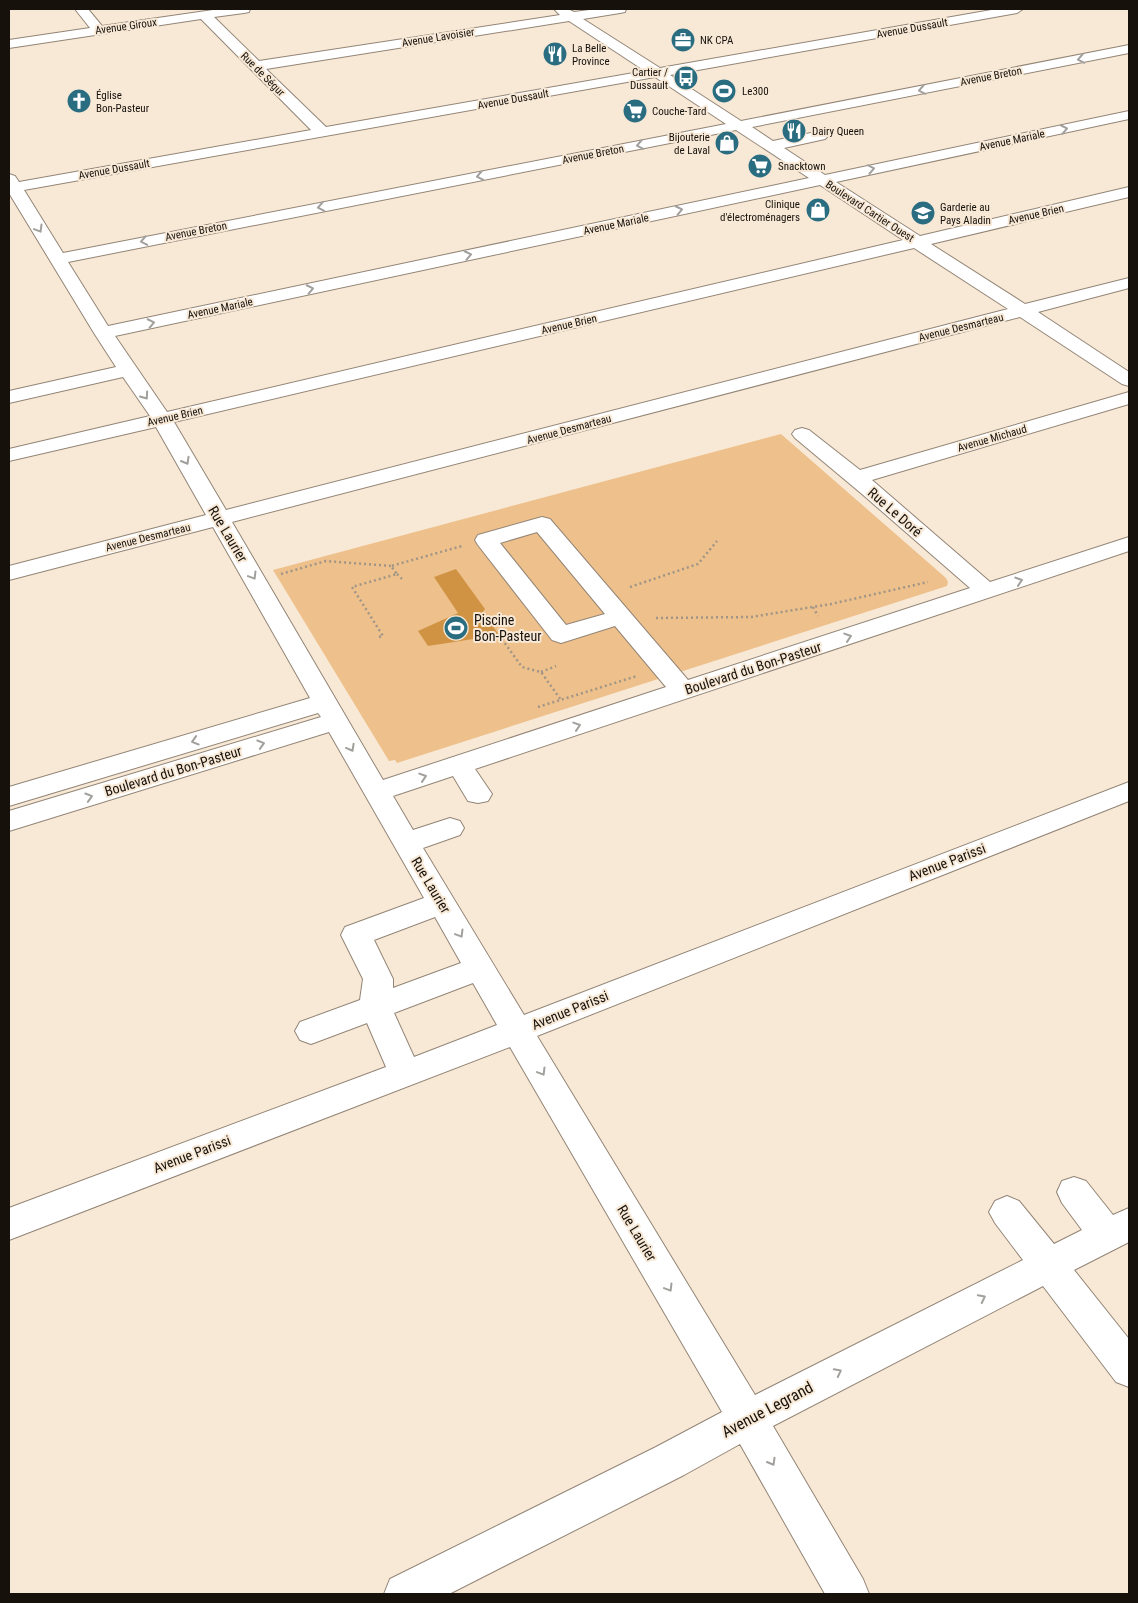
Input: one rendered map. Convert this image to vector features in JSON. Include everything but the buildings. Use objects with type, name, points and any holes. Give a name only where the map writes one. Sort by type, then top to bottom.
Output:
[{"type":"street","points":[[81,9],[98,30]]},
{"type":"street","name":"Avenue Giroux","points":[[9,44],[244,9]]},
{"type":"street","name":"Avenue Lavoisier","points":[[256,66],[566,13],[620,9]]},
{"type":"street","name":"Avenue Dussault","points":[[11,185],[1017,9]]},
{"type":"street","name":"Boulevard Cartier Ouest","points":[[566,13],[1129,380]]},
{"type":"street","name":"Rue de Ségur","points":[[204,15],[322,132]]},
{"type":"street","name":"Avenue Breton","points":[[57,258],[1129,50]]},
{"type":"street","name":"Avenue Mariale","points":[[103,333],[1129,115]]},
{"type":"street","points":[[771,146],[820,136]]},
{"type":"street","name":"Rue Laurier","points":[[11,185],[103,333],[162,419],[376,792],[748,1420],[848,1594]]},
{"type":"street","name":"Avenue Brien","points":[[9,455],[1129,192]]},
{"type":"street","name":"Avenue Desmarteau","points":[[9,573],[1129,283]]},
{"type":"street","points":[[9,396],[127,370]]},
{"type":"street","name":"Avenue Michaud","points":[[855,478],[1129,398]]},
{"type":"street","name":"Rue Le Doré","points":[[802,434],[987,591]]},
{"type":"street","points":[[620,617],[561,635],[486,540],[542,524],[683,691]]},
{"type":"street","name":"Boulevard du Bon-Pasteur","points":[[376,792],[1129,544]]},
{"type":"street","name":"Boulevard du Bon-Pasteur","points":[[9,822],[46,798],[331,711]]},
{"type":"street","points":[[459,765],[478,794]]},
{"type":"street","name":"Avenue Parissi","points":[[9,1224],[517,1031],[1129,791]]},
{"type":"street","name":"Boulevard du Bon-Pasteur","points":[[9,797],[46,798]]},
{"type":"street","points":[[406,843],[450,828]]},
{"type":"street","points":[[405,1073],[375,1006],[378,978],[356,935],[442,903]]},
{"type":"street","points":[[311,1031],[480,968]]},
{"type":"street","points":[[1074,1192],[1118,1229]]},
{"type":"street","points":[[1007,1212],[1129,1369]]},
{"type":"street","name":"Avenue Legrand","points":[[405,1594],[1118,1229]]},
{"type":"path","points":[[639,110],[644,109]]},
{"type":"path","points":[[602,596],[698,564],[717,541]]},
{"type":"path","points":[[276,576],[327,563],[391,566],[462,546]]},
{"type":"path","points":[[391,566],[402,579]]},
{"type":"path","points":[[379,637],[383,636],[352,587],[397,574]]},
{"type":"path","points":[[620,617],[634,619],[750,617],[813,607],[930,582]]},
{"type":"path","points":[[359,607],[364,606]]},
{"type":"path","points":[[813,607],[818,616]]},
{"type":"path","points":[[499,635],[522,667],[541,672],[556,666]]},
{"type":"path","points":[[541,672],[562,700]]},
{"type":"path","points":[[538,708],[644,674]]},
{"type":"shaded area","points":[[781,434],[946,578],[947,586],[397,763],[395,760],[389,761],[273,570]]},
{"type":"shaded area","name":"Piscine Bon-Pasteur","points":[[456,569],[485,609],[483,612],[499,635],[428,646],[418,631],[458,613],[434,577]]},
{"type":"place","name":"NK CPA","points":[[683,40]]},
{"type":"place","name":"La Belle Province","points":[[555,54]]},
{"type":"place","name":"Cartier / Dussault","points":[[686,78]]},
{"type":"place","name":"Le300","points":[[724,91]]},
{"type":"place","name":"Église Bon-Pasteur","points":[[79,101]]},
{"type":"place","name":"Couche-Tard","points":[[635,111]]},
{"type":"place","name":"Dairy Queen","points":[[794,131]]},
{"type":"place","name":"Bijouterie de Laval","points":[[727,143]]},
{"type":"place","name":"Snacktown","points":[[760,166]]},
{"type":"place","name":"Clinique d'électroménagers","points":[[818,210]]},
{"type":"place","name":"Garderie au Pays Aladin","points":[[923,213]]},
{"type":"place","name":"Piscine Bon-Pasteur","points":[[456,628]]}]
